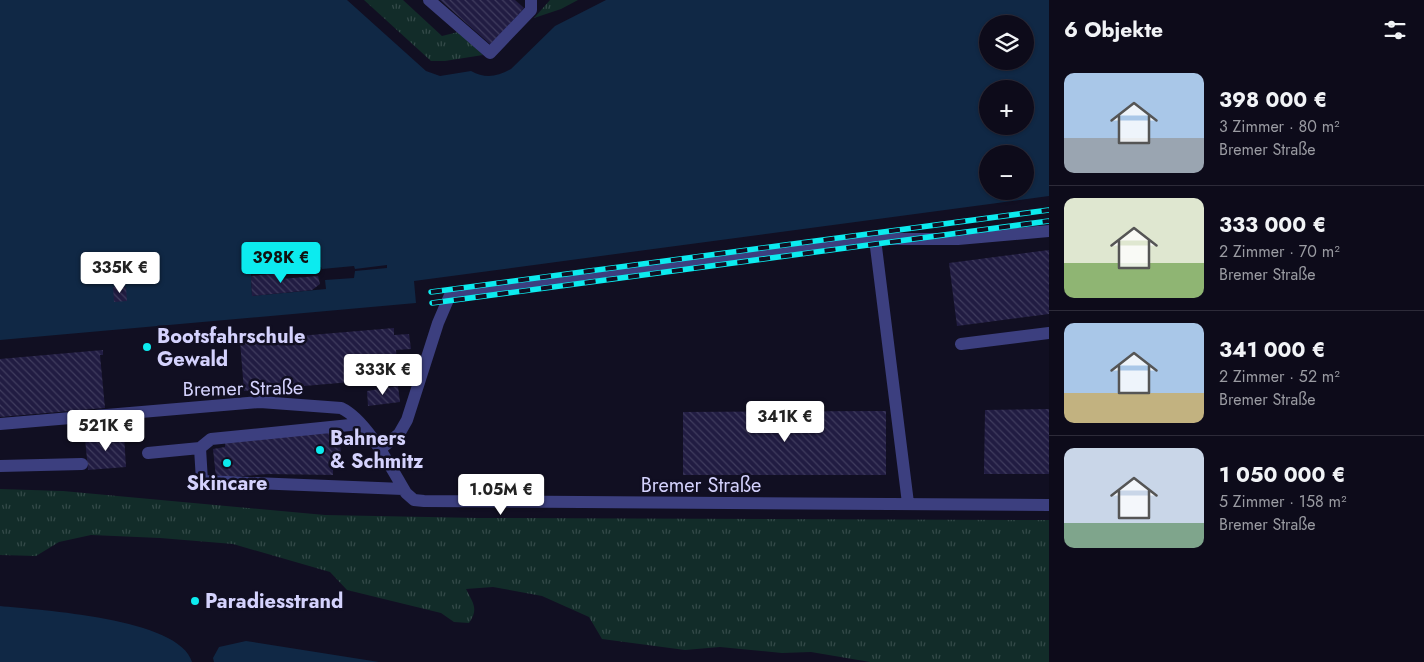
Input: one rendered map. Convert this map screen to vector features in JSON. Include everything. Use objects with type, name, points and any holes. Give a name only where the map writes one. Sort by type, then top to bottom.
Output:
[{"type":"street","points":[[429,0],[490,53],[529,13],[531,10],[530,0]]},
{"type":"street","points":[[379,450],[399,434],[407,420],[438,323],[450,295],[875,239],[958,239],[1049,231]]},
{"type":"street","points":[[875,239],[908,503]]},
{"type":"street","points":[[961,344],[1049,333]]},
{"type":"street","name":"Bremer Straße","points":[[0,424],[260,402],[341,408],[350,412],[360,424],[403,488],[414,500],[424,502],[1049,505]]},
{"type":"street","points":[[148,453],[200,448],[211,439],[360,424]]},
{"type":"street","points":[[200,448],[202,481],[403,488]]},
{"type":"street","points":[[0,466],[82,464]]},
{"type":"green space","points":[[364,0],[403,0],[442,36],[458,32],[483,55],[445,61],[431,61]]},
{"type":"green space","points":[[550,0],[578,0],[561,9],[534,18]]},
{"type":"green space","points":[[0,489],[63,491],[325,515],[479,518],[1049,520],[1049,662],[870,662],[811,652],[782,653],[720,647],[685,650],[602,639],[589,617],[542,596],[493,587],[466,589],[474,606],[474,614],[469,623],[454,622],[441,613],[347,590],[330,572],[233,544],[91,535],[59,542],[36,556],[0,555]]},
{"type":"water","points":[[0,0],[347,0],[426,71],[440,76],[471,71],[476,74],[491,76],[511,69],[555,26],[606,0],[1049,0],[1049,196],[1034,198],[1034,145],[979,145],[979,200],[1019,200],[414,281],[416,303],[0,340]]},
{"type":"water","points":[[0,606],[75,614],[136,626],[162,635],[182,647],[192,662],[0,662]]},
{"type":"water","points":[[246,641],[379,662],[214,662],[213,658],[219,647]]},
{"type":"pier","points":[[387,265],[387,268],[355,271],[354,278],[325,280],[326,289],[252,296],[251,274],[321,267],[322,269],[354,266],[355,269]]},
{"type":"building","points":[[440,0],[515,0],[524,8],[491,45]]},
{"type":"building","points":[[1049,250],[1049,314],[957,326],[949,263]]},
{"type":"building","points":[[280,273],[280,279],[318,276],[320,284],[312,290],[252,296],[251,276]]},
{"type":"building","points":[[113,287],[126,287],[127,301],[114,302]]},
{"type":"building","points":[[394,328],[394,335],[409,334],[411,349],[396,350],[398,378],[244,391],[240,341]]},
{"type":"building","points":[[103,350],[103,355],[100,355],[105,408],[0,417],[0,359]]},
{"type":"building","points":[[398,386],[400,402],[368,406],[367,391]]},
{"type":"building","points":[[1049,409],[1049,474],[984,474],[985,410]]},
{"type":"building","points":[[886,411],[886,475],[683,475],[683,412]]},
{"type":"building","points":[[338,429],[343,468],[333,469],[333,475],[268,474],[216,478],[213,449],[225,447],[225,440]]},
{"type":"building","points":[[124,435],[126,467],[88,470],[85,438]]},
{"type":"railway","points":[[431,292],[1049,210]]},
{"type":"railway","points":[[432,303],[1049,221]]},
{"type":"place","name":"Bootsfahrschule Gewald","points":[[147,347]]},
{"type":"place","name":"Bahners & Schmitz","points":[[320,450]]},
{"type":"place","name":"Skincare","points":[[227,463]]},
{"type":"place","name":"Paradiesstrand","points":[[195,601]]}]
